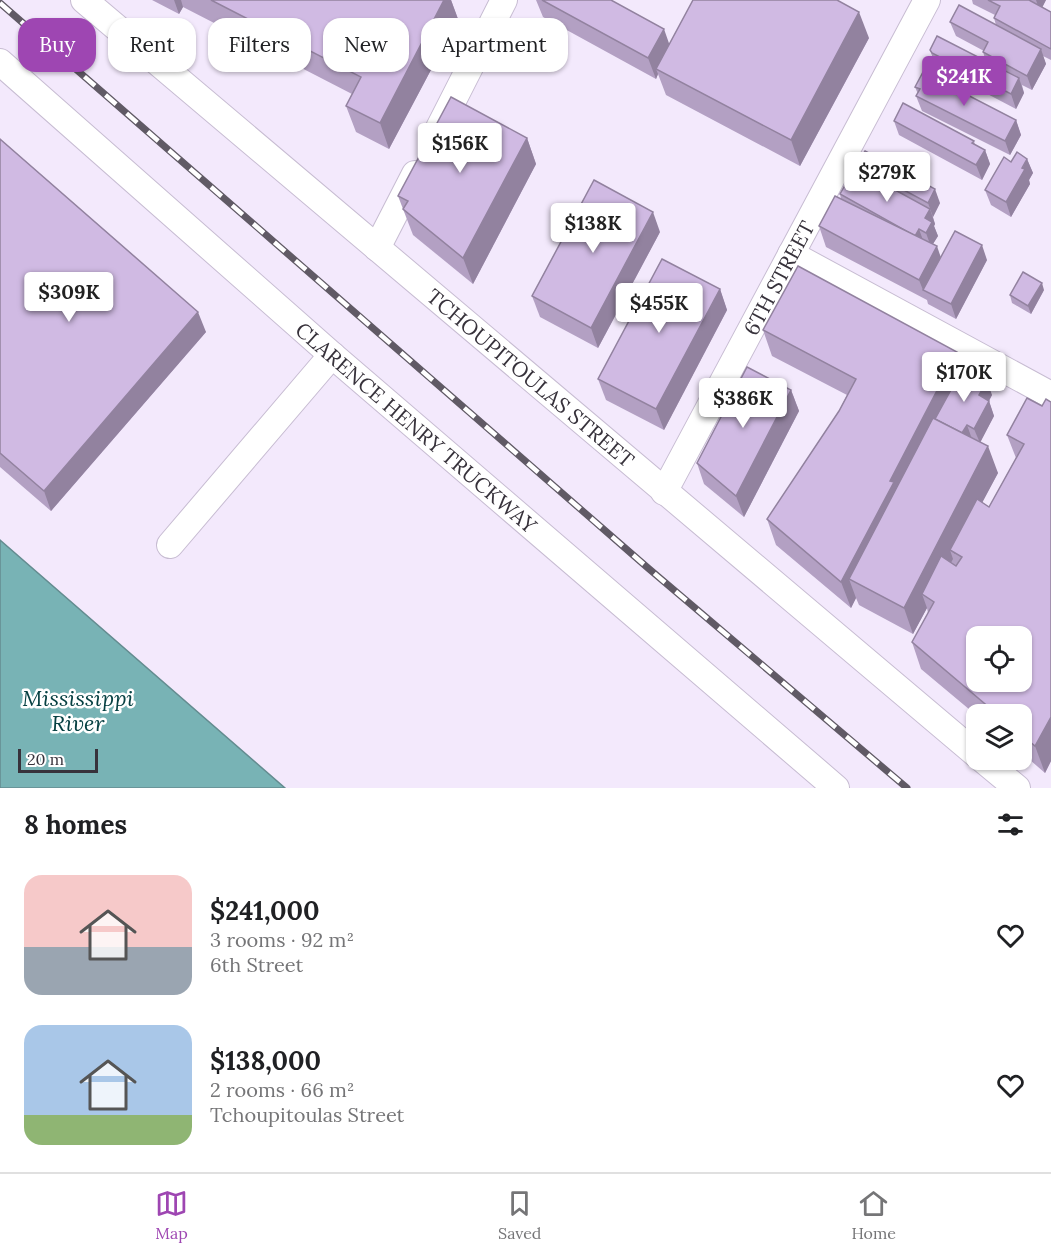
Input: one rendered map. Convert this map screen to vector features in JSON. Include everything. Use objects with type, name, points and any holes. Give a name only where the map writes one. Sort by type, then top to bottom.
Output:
[{"type":"street","name":"TCHOUPITOULAS STREET","points":[[84,0],[966,746]]},
{"type":"street","points":[[377,248],[504,0]]},
{"type":"street","name":"6TH STREET","points":[[664,492],[927,0]]},
{"type":"street","name":"CLARENCE HENRY TRUCKWAY","points":[[0,62],[332,355],[836,788]]},
{"type":"street","points":[[791,254],[1051,395]]},
{"type":"street","points":[[170,545],[332,355]]},
{"type":"street","points":[[995,770],[1017,788]]},
{"type":"water","name":"Mississippi River","points":[[0,540],[285,788],[0,788]]},
{"type":"building","points":[[211,0],[444,0],[435,18],[421,18],[421,44],[409,67],[409,18],[323,18],[323,57],[311,51],[311,18],[246,18]]},
{"type":"building","points":[[542,0],[611,0],[664,29],[648,58]]},
{"type":"building","points":[[693,0],[837,0],[859,12],[791,140],[656,69]]},
{"type":"building","points":[[988,0],[1029,0],[1051,12],[1051,49],[994,18],[1000,6]]},
{"type":"building","points":[[959,5],[1041,49],[1027,76],[983,52],[988,42],[950,22]]},
{"type":"building","points":[[937,36],[1019,78],[1011,94],[932,53],[930,50]]},
{"type":"building","points":[[351,72],[407,72],[380,123],[346,106],[361,77]]},
{"type":"building","points":[[923,72],[1016,120],[1005,141],[916,96],[920,89],[915,87]]},
{"type":"building","points":[[451,97],[527,138],[463,258],[403,209],[408,201],[398,196]]},
{"type":"building","points":[[903,103],[974,141],[972,143],[985,150],[976,165],[894,121]]},
{"type":"building","points":[[0,139],[198,312],[44,491],[0,453]]},
{"type":"building","points":[[865,151],[935,189],[928,203],[857,165]]},
{"type":"building","points":[[1017,152],[1027,159],[1022,168],[1025,169],[1006,202],[985,190],[1004,157],[1011,162]]},
{"type":"building","points":[[855,168],[930,209],[925,218],[932,222],[926,233],[919,229],[915,236],[840,194]]},
{"type":"building","points":[[594,180],[653,212],[591,328],[532,296]]},
{"type":"building","points":[[835,196],[937,246],[919,280],[819,226]]},
{"type":"building","points":[[955,231],[982,245],[951,304],[923,290]]},
{"type":"building","points":[[662,259],[720,289],[656,409],[598,379]]},
{"type":"building","points":[[798,266],[957,352],[890,481],[894,482],[841,582],[767,519],[839,411],[856,379],[763,330]]},
{"type":"building","points":[[1023,272],[1042,283],[1028,306],[1010,295]]},
{"type":"building","points":[[747,367],[791,390],[736,496],[697,463]]},
{"type":"building","points":[[963,368],[987,381],[979,395],[989,401],[974,429],[967,425],[962,433],[935,419]]},
{"type":"building","points":[[1027,398],[1042,406],[1046,399],[1051,402],[1051,717],[1035,746],[1032,743],[1032,704],[985,704],[971,692],[1032,692],[1032,626],[966,626],[966,688],[912,642],[934,602],[922,594],[941,556],[956,566],[962,557],[950,550],[977,499],[989,507],[1024,444],[1007,435]]},
{"type":"building","points":[[933,418],[988,446],[904,608],[849,579]]},
{"type":"railway","points":[[0,3],[648,568],[907,788]]}]
